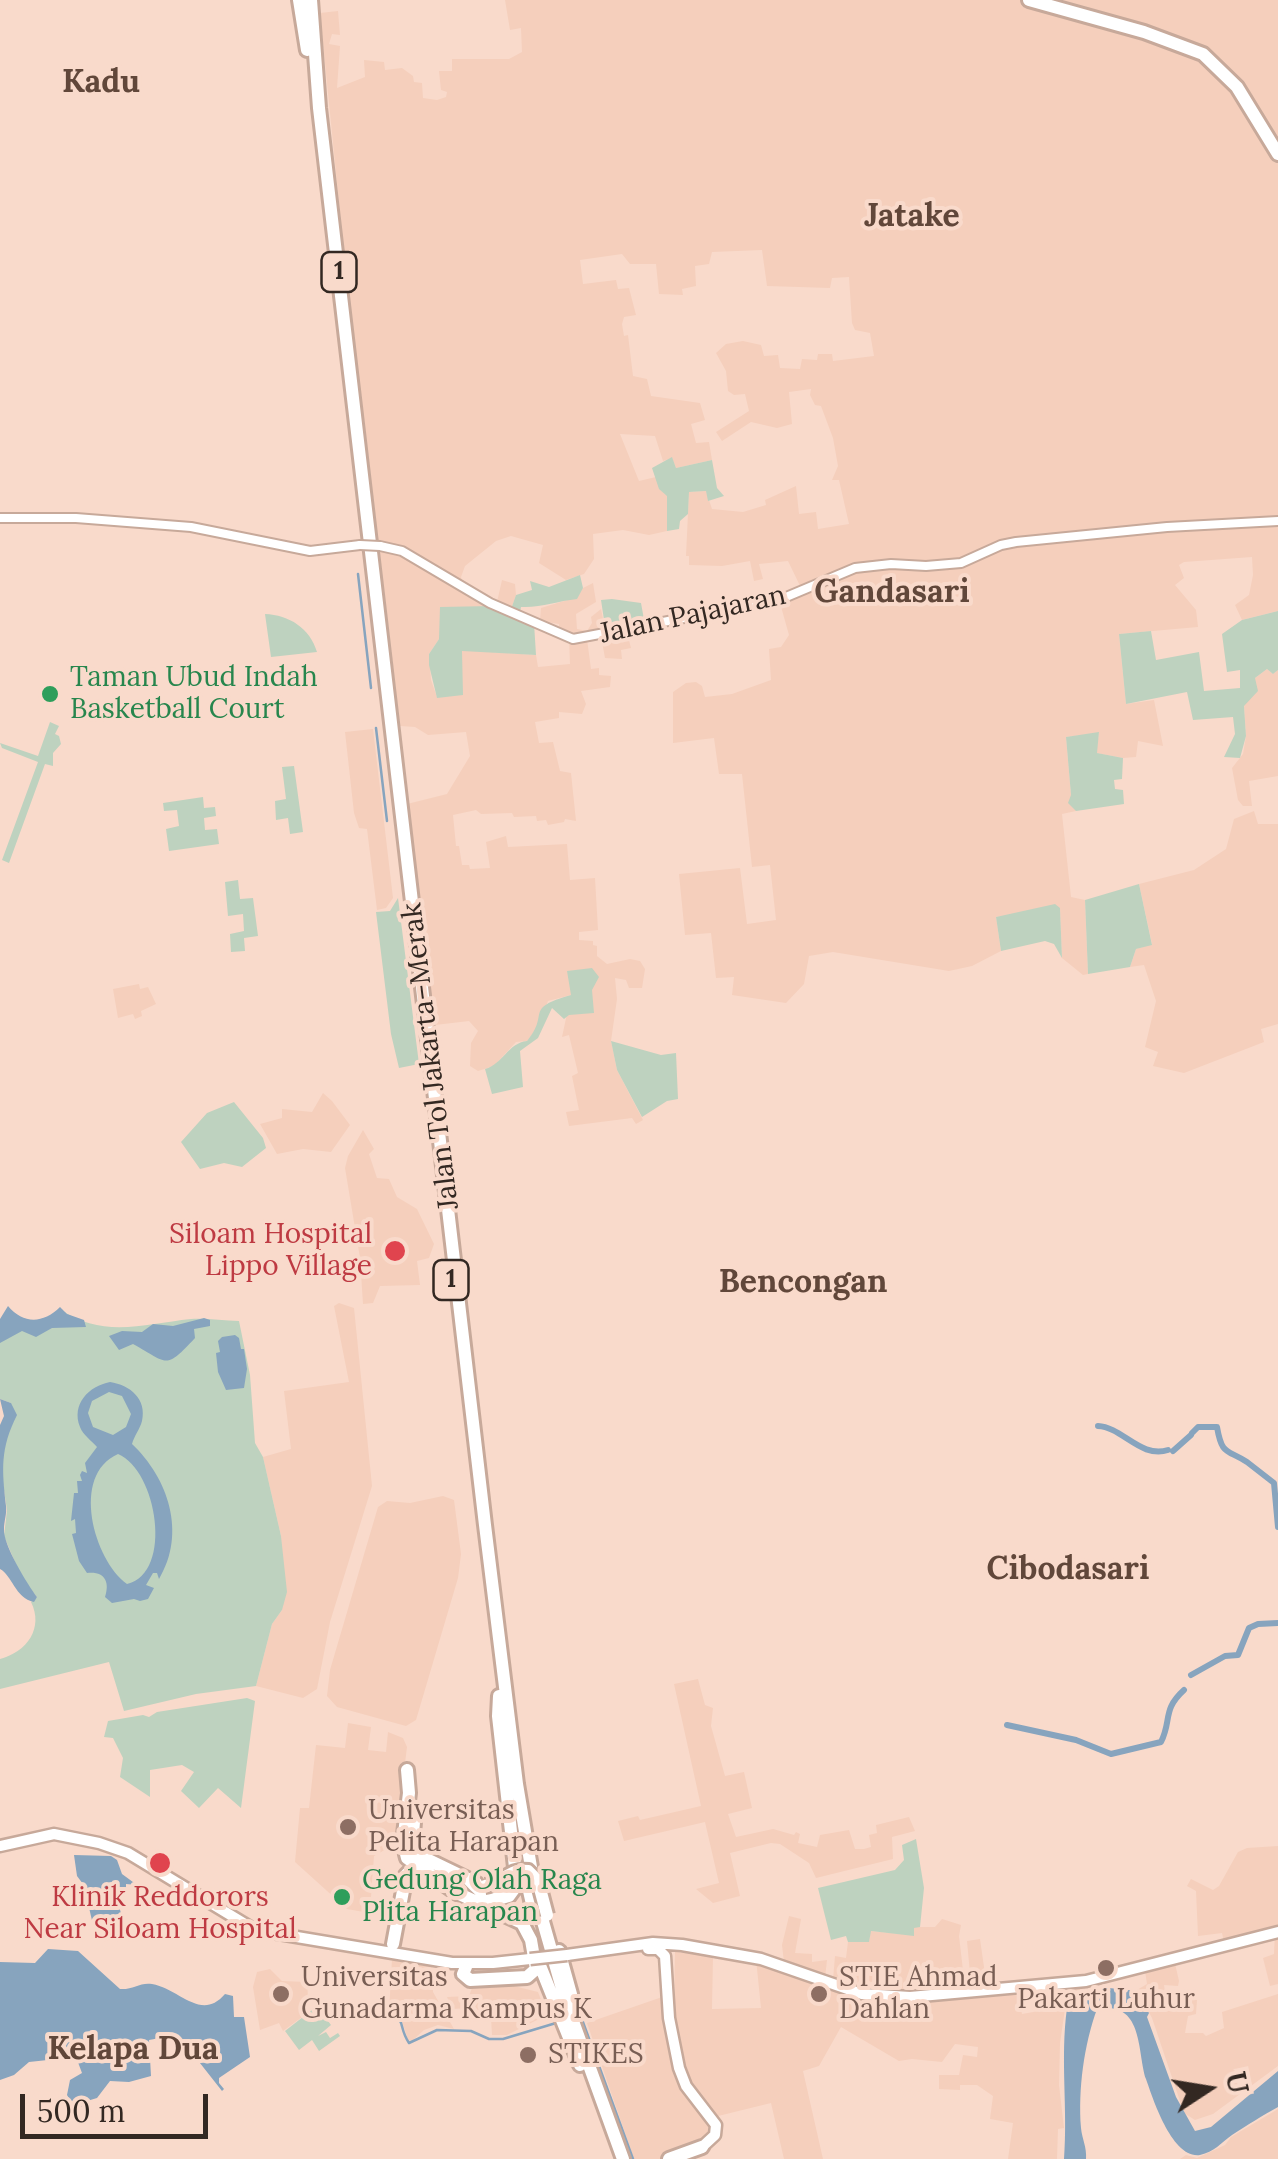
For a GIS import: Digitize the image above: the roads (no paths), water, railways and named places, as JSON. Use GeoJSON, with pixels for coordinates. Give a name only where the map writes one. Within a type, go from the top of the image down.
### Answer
{"type":"FeatureCollection","features":[{"type":"Feature","properties":{"kind":"highway","name":"Jalan Tol Jakarta–Merak"},"geometry":{"type":"LineString","coordinates":[[305,0],[307,50],[513,1802],[529,1895],[555,1990],[581,2066],[624,2158]]}},
{"type":"Feature","properties":{"kind":"highway","name":"Jalan Tol Jakarta–Merak"},"geometry":{"type":"LineString","coordinates":[[305,0],[519,1802],[546,1934],[564,1999],[624,2158]]}},
{"type":"Feature","properties":{"kind":"highway"},"geometry":{"type":"LineString","coordinates":[[1030,0],[1193,53],[1236,94],[1278,163]]}},
{"type":"Feature","properties":{"kind":"highway"},"geometry":{"type":"LineString","coordinates":[[1053,8],[1140,30],[1203,54],[1236,86],[1278,154]]}},
{"type":"Feature","properties":{"kind":"highway"},"geometry":{"type":"LineString","coordinates":[[468,1880],[483,1895],[495,1899],[509,1896],[517,1885],[498,1716],[499,1694]]}},
{"type":"Feature","properties":{"kind":"highway"},"geometry":{"type":"LineString","coordinates":[[408,1770],[404,1850],[407,1858],[512,1912],[525,1924],[581,2066]]}},
{"type":"Feature","properties":{"kind":"highway"},"geometry":{"type":"LineString","coordinates":[[414,1784],[414,1851],[485,1886],[494,1885],[514,1872],[528,1872],[538,1881],[581,2030]]}},
{"type":"Feature","properties":{"kind":"highway"},"geometry":{"type":"LineString","coordinates":[[389,1952],[406,1875],[412,1869],[430,1872],[456,1892],[522,1924],[536,1969],[527,1977],[470,1980],[461,1968]]}},
{"type":"Feature","properties":{"kind":"highway"},"geometry":{"type":"LineString","coordinates":[[546,1934],[624,2158]]}},
{"type":"Feature","properties":{"kind":"highway"},"geometry":{"type":"LineString","coordinates":[[461,1968],[468,1982],[533,1982],[551,1996]]}},
{"type":"Feature","properties":{"kind":"highway"},"geometry":{"type":"LineString","coordinates":[[669,2159],[704,2149]]}},
{"type":"Feature","properties":{"kind":"highway"},"geometry":{"type":"LineString","coordinates":[[689,2159],[704,2149]]}},
{"type":"Feature","properties":{"kind":"main road","name":"Jalan Pajajaran"},"geometry":{"type":"LineString","coordinates":[[0,518],[82,518],[204,530],[310,551],[380,546],[402,551],[490,602],[573,640],[779,600],[856,568],[961,563],[1016,542],[1167,527],[1278,522]]}},
{"type":"Feature","properties":{"kind":"main road"},"geometry":{"type":"LineString","coordinates":[[0,1846],[54,1834],[99,1843],[128,1853],[242,1925],[363,1951],[452,1963],[530,1961]]}},
{"type":"Feature","properties":{"kind":"main road"},"geometry":{"type":"LineString","coordinates":[[613,1951],[653,1943],[751,1957],[862,1994],[887,1997],[1071,1983],[1134,1971],[1188,1952],[1278,1932]]}},
{"type":"Feature","properties":{"kind":"main road"},"geometry":{"type":"LineString","coordinates":[[389,1952],[461,1968],[662,1946],[670,1959],[674,2043]]}},
{"type":"Feature","properties":{"kind":"main road"},"geometry":{"type":"LineString","coordinates":[[613,1951],[649,1948],[662,1952],[666,1960],[674,2043],[684,2082],[716,2125],[704,2149]]}},
{"type":"Feature","properties":{"kind":"main road"},"geometry":{"type":"LineString","coordinates":[[670,1959],[676,1948],[694,1948]]}},
{"type":"Feature","properties":{"kind":"water"},"geometry":{"type":"Polygon","coordinates":[[[8,1306],[33,1320],[47,1317],[60,1307],[84,1320],[86,1327],[52,1328],[36,1337],[22,1331],[0,1343],[0,1319],[8,1306]]]}},
{"type":"Feature","properties":{"kind":"water"},"geometry":{"type":"Polygon","coordinates":[[[210,1320],[210,1326],[194,1329],[195,1338],[172,1359],[161,1359],[133,1344],[119,1350],[109,1336],[122,1331],[142,1332],[153,1324],[173,1326],[210,1320]]]}},
{"type":"Feature","properties":{"kind":"water"},"geometry":{"type":"Polygon","coordinates":[[[235,1335],[244,1349],[244,1388],[226,1390],[218,1372],[216,1353],[220,1352],[218,1341],[222,1337],[235,1335]]]}},
{"type":"Feature","properties":{"kind":"water"},"geometry":{"type":"Polygon","coordinates":[[[102,1384],[124,1386],[139,1400],[142,1421],[132,1444],[155,1473],[170,1507],[172,1543],[167,1561],[159,1579],[153,1573],[146,1585],[154,1588],[148,1599],[140,1601],[112,1603],[105,1597],[105,1579],[87,1573],[79,1561],[72,1534],[76,1533],[75,1519],[71,1521],[77,1481],[82,1481],[82,1471],[87,1473],[85,1463],[97,1447],[81,1430],[78,1411],[84,1397],[102,1384]],[[109,1392],[92,1401],[88,1413],[93,1427],[113,1435],[126,1427],[131,1414],[122,1396],[109,1392]],[[118,1454],[103,1465],[95,1480],[92,1518],[105,1557],[127,1584],[142,1576],[151,1561],[155,1521],[142,1480],[132,1464],[118,1454]]]}},
{"type":"Feature","properties":{"kind":"water"},"geometry":{"type":"Polygon","coordinates":[[[0,1399],[11,1403],[17,1415],[4,1459],[5,1536],[37,1597],[34,1602],[22,1596],[0,1569],[0,1425],[4,1416],[0,1399]]]}},
{"type":"Feature","properties":{"kind":"water"},"geometry":{"type":"Polygon","coordinates":[[[74,1855],[111,1856],[117,1860],[122,1874],[137,1885],[126,1884],[126,1895],[114,1893],[122,1917],[107,1928],[94,1929],[89,1892],[77,1876],[74,1855]]]}},
{"type":"Feature","properties":{"kind":"water"},"geometry":{"type":"Polygon","coordinates":[[[48,1949],[78,1951],[120,1989],[152,1984],[207,2005],[225,1994],[233,1996],[234,2017],[244,2017],[250,2057],[219,2078],[222,2091],[185,2044],[171,2036],[149,2040],[151,2076],[129,2082],[110,2081],[97,2098],[82,2107],[67,2095],[70,2080],[82,2073],[76,2057],[29,2062],[14,2075],[0,2080],[0,1962],[35,1963],[48,1949]]]}},
{"type":"Feature","properties":{"kind":"water"},"geometry":{"type":"Polygon","coordinates":[[[1088,1991],[1137,1991],[1143,1998],[1176,2097],[1195,2131],[1211,2127],[1278,2071],[1278,2107],[1209,2152],[1190,2154],[1172,2138],[1159,2113],[1131,2020],[1112,2008],[1097,2009],[1081,2083],[1086,2159],[1064,2159],[1067,2008],[1076,2007],[1088,1991]]]}},
{"type":"Feature","properties":{"kind":"waterway"},"geometry":{"type":"LineString","coordinates":[[358,574],[371,688]]}},
{"type":"Feature","properties":{"kind":"waterway"},"geometry":{"type":"LineString","coordinates":[[376,728],[387,821]]}},
{"type":"Feature","properties":{"kind":"waterway"},"geometry":{"type":"LineString","coordinates":[[1098,1426],[1115,1431],[1140,1447],[1158,1452],[1168,1450]]}},
{"type":"Feature","properties":{"kind":"waterway"},"geometry":{"type":"LineString","coordinates":[[1192,1433],[1198,1427],[1217,1427],[1226,1450],[1274,1483],[1278,1527]]}},
{"type":"Feature","properties":{"kind":"waterway"},"geometry":{"type":"LineString","coordinates":[[1173,1451],[1191,1435]]}},
{"type":"Feature","properties":{"kind":"waterway"},"geometry":{"type":"LineString","coordinates":[[1191,1675],[1225,1656],[1238,1655],[1249,1628],[1278,1623]]}},
{"type":"Feature","properties":{"kind":"waterway"},"geometry":{"type":"LineString","coordinates":[[1007,1725],[1076,1740],[1111,1754],[1161,1742],[1170,1709],[1184,1690]]}},
{"type":"Feature","properties":{"kind":"waterway"},"geometry":{"type":"LineString","coordinates":[[580,2014],[633,2159]]}},
{"type":"Feature","properties":{"kind":"waterway"},"geometry":{"type":"LineString","coordinates":[[375,2015],[398,2018],[409,2043],[437,2030],[471,2031],[489,2039],[503,2039],[556,2023]]}},
{"type":"Feature","properties":{"kind":"place","name":"Taman Ubud Indah Basketball Court"},"geometry":{"type":"Point","coordinates":[50,694]}},
{"type":"Feature","properties":{"kind":"place","name":"Siloam Hospital Lippo Village"},"geometry":{"type":"Point","coordinates":[395,1251]}},
{"type":"Feature","properties":{"kind":"place","name":"Universitas Pelita Harapan"},"geometry":{"type":"Point","coordinates":[348,1827]}},
{"type":"Feature","properties":{"kind":"place","name":"Klinik Reddorors Near Siloam Hospital"},"geometry":{"type":"Point","coordinates":[160,1863]}},
{"type":"Feature","properties":{"kind":"place","name":"Gedung Olah Raga Plita Harapan"},"geometry":{"type":"Point","coordinates":[342,1897]}},
{"type":"Feature","properties":{"kind":"place","name":"Pakarti Luhur"},"geometry":{"type":"Point","coordinates":[1106,1968]}},
{"type":"Feature","properties":{"kind":"place","name":"Universitas Gunadarma Kampus K"},"geometry":{"type":"Point","coordinates":[281,1994]}},
{"type":"Feature","properties":{"kind":"place","name":"STIE Ahmad Dahlan"},"geometry":{"type":"Point","coordinates":[819,1994]}},
{"type":"Feature","properties":{"kind":"place","name":"STIKES"},"geometry":{"type":"Point","coordinates":[528,2055]}},
{"type":"Feature","properties":{"kind":"district","name":"Kadu"},"geometry":{"type":"Point","coordinates":[101,83]}},
{"type":"Feature","properties":{"kind":"district","name":"Jatake"},"geometry":{"type":"Point","coordinates":[912,217]}},
{"type":"Feature","properties":{"kind":"district","name":"Gandasari"},"geometry":{"type":"Point","coordinates":[892,593]}},
{"type":"Feature","properties":{"kind":"district","name":"Bencongan"},"geometry":{"type":"Point","coordinates":[803,1283]}},
{"type":"Feature","properties":{"kind":"district","name":"Cibodasari"},"geometry":{"type":"Point","coordinates":[1068,1570]}},
{"type":"Feature","properties":{"kind":"district","name":"Kelapa Dua"},"geometry":{"type":"Point","coordinates":[133,2050]}}]}
